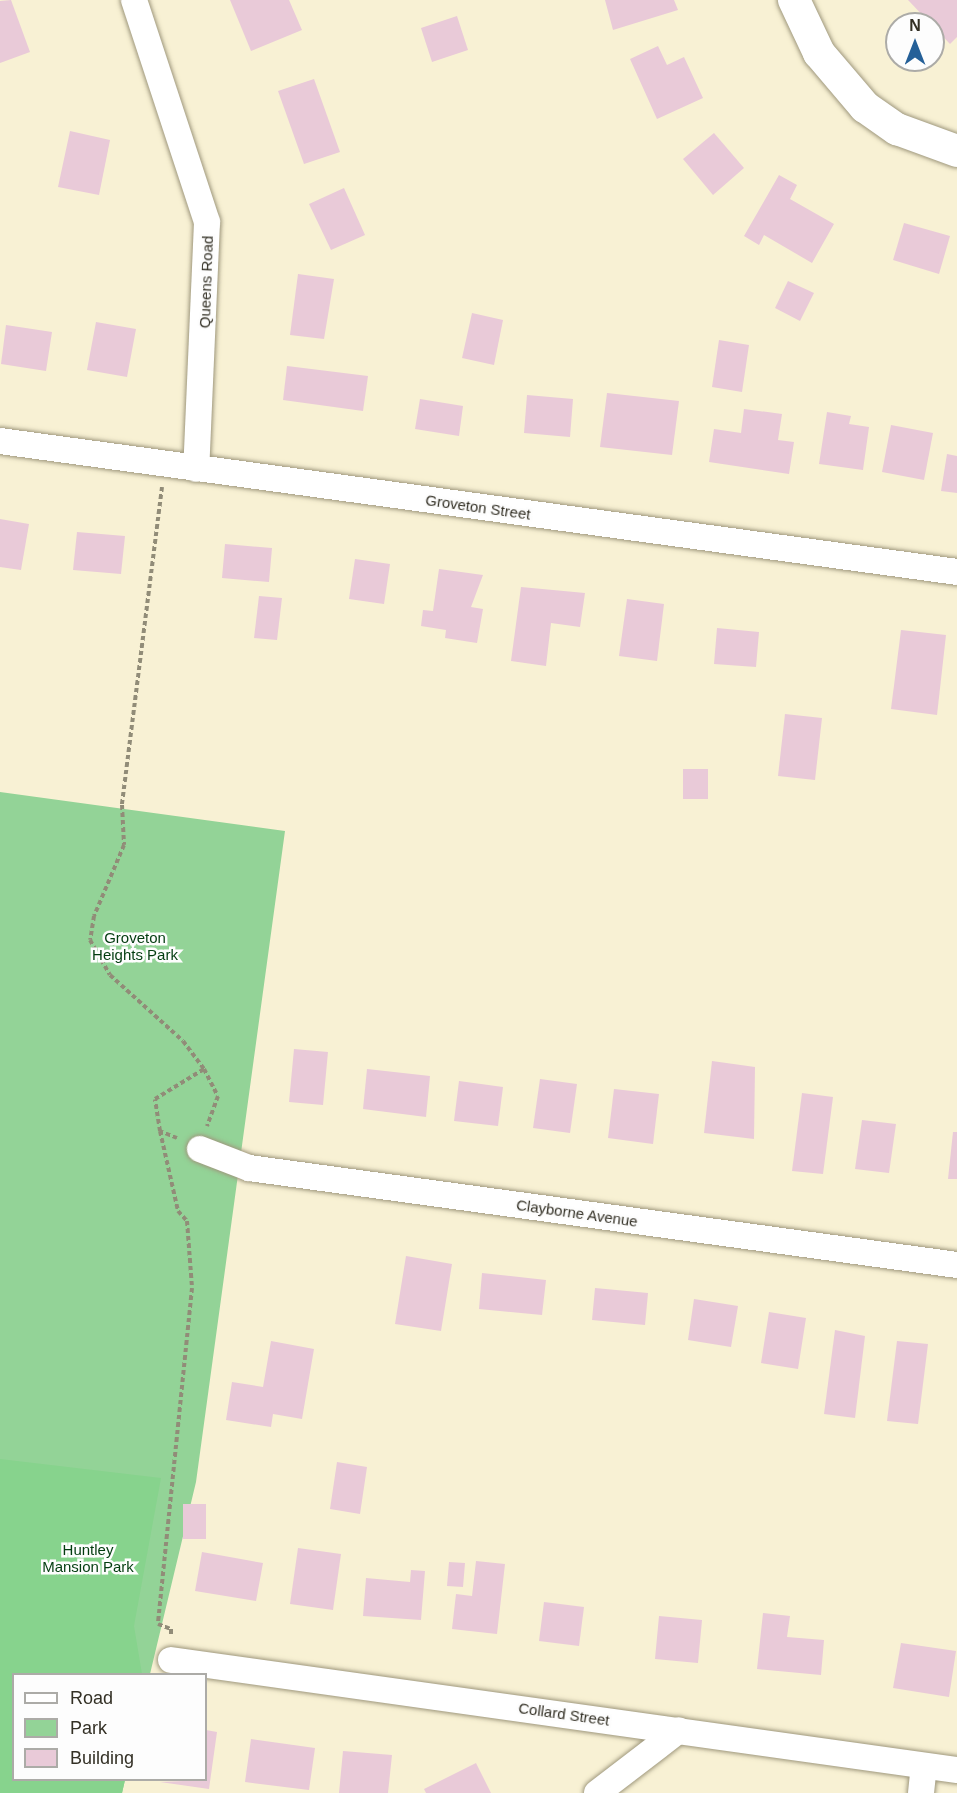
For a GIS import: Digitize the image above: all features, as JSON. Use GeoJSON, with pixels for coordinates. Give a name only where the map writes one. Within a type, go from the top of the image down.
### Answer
{"type":"FeatureCollection","features":[{"type":"Feature","properties":{"kind":"street","name":"Queens Road"},"geometry":{"type":"LineString","coordinates":[[134,0],[207,222],[196,469]]}},
{"type":"Feature","properties":{"kind":"street"},"geometry":{"type":"LineString","coordinates":[[794,0],[819,53],[865,107],[897,129],[957,151]]}},
{"type":"Feature","properties":{"kind":"street","name":"Groveton Street"},"geometry":{"type":"LineString","coordinates":[[0,441],[957,572]]}},
{"type":"Feature","properties":{"kind":"street","name":"Clayborne Avenue"},"geometry":{"type":"LineString","coordinates":[[200,1149],[249,1168],[957,1265]]}},
{"type":"Feature","properties":{"kind":"street","name":"Collard Street"},"geometry":{"type":"LineString","coordinates":[[171,1660],[957,1770]]}},
{"type":"Feature","properties":{"kind":"street"},"geometry":{"type":"LineString","coordinates":[[597,1793],[679,1730]]}},
{"type":"Feature","properties":{"kind":"street"},"geometry":{"type":"LineString","coordinates":[[921,1793],[924,1766]]}},
{"type":"Feature","properties":{"kind":"path"},"geometry":{"type":"LineString","coordinates":[[160,1131],[200,1149],[218,1096],[204,1069],[183,1041],[110,975],[90,940],[94,916],[124,845],[122,805],[166,464]]}},
{"type":"Feature","properties":{"kind":"path"},"geometry":{"type":"LineString","coordinates":[[171,1660],[171,1629],[158,1624],[192,1288],[187,1221],[178,1211],[155,1099],[204,1069]]}},
{"type":"Feature","properties":{"kind":"green space","name":"Groveton Heights Park"},"geometry":{"type":"Polygon","coordinates":[[[0,792],[285,831],[196,1482],[150,1673],[12,1673],[12,1781],[125,1781],[122,1793],[0,1793],[0,792]]]}},
{"type":"Feature","properties":{"kind":"green space","name":"Huntley Mansion Park"},"geometry":{"type":"Polygon","coordinates":[[[0,1459],[161,1478],[134,1626],[142,1673],[12,1673],[12,1781],[125,1781],[122,1793],[0,1793],[0,1459]]]}},
{"type":"Feature","properties":{"kind":"building"},"geometry":{"type":"Polygon","coordinates":[[[11,0],[30,52],[0,63],[0,1],[11,0]]]}},
{"type":"Feature","properties":{"kind":"building"},"geometry":{"type":"Polygon","coordinates":[[[230,0],[289,0],[302,30],[251,51],[230,0]]]}},
{"type":"Feature","properties":{"kind":"building"},"geometry":{"type":"Polygon","coordinates":[[[605,0],[674,0],[678,10],[613,30],[605,0]]]}},
{"type":"Feature","properties":{"kind":"building"},"geometry":{"type":"Polygon","coordinates":[[[908,0],[957,0],[957,37],[950,44],[945,39],[945,12],[919,12],[908,0]]]}},
{"type":"Feature","properties":{"kind":"building"},"geometry":{"type":"Polygon","coordinates":[[[457,16],[468,50],[432,62],[421,28],[457,16]]]}},
{"type":"Feature","properties":{"kind":"building"},"geometry":{"type":"Polygon","coordinates":[[[658,46],[667,65],[684,57],[703,98],[657,119],[630,59],[658,46]]]}},
{"type":"Feature","properties":{"kind":"building"},"geometry":{"type":"Polygon","coordinates":[[[314,79],[340,152],[304,164],[278,91],[314,79]]]}},
{"type":"Feature","properties":{"kind":"building"},"geometry":{"type":"Polygon","coordinates":[[[70,131],[110,140],[99,195],[58,187],[70,131]]]}},
{"type":"Feature","properties":{"kind":"building"},"geometry":{"type":"Polygon","coordinates":[[[714,133],[744,168],[713,195],[683,159],[714,133]]]}},
{"type":"Feature","properties":{"kind":"building"},"geometry":{"type":"Polygon","coordinates":[[[779,175],[797,185],[790,199],[834,224],[812,263],[764,235],[759,245],[744,236],[779,175]]]}},
{"type":"Feature","properties":{"kind":"building"},"geometry":{"type":"Polygon","coordinates":[[[344,188],[365,235],[331,250],[309,204],[344,188]]]}},
{"type":"Feature","properties":{"kind":"building"},"geometry":{"type":"Polygon","coordinates":[[[904,223],[950,236],[939,274],[893,260],[904,223]]]}},
{"type":"Feature","properties":{"kind":"building"},"geometry":{"type":"Polygon","coordinates":[[[298,274],[334,279],[324,339],[290,335],[298,274]]]}},
{"type":"Feature","properties":{"kind":"building"},"geometry":{"type":"Polygon","coordinates":[[[788,281],[814,293],[800,321],[775,308],[788,281]]]}},
{"type":"Feature","properties":{"kind":"building"},"geometry":{"type":"Polygon","coordinates":[[[472,313],[503,320],[494,365],[462,358],[472,313]]]}},
{"type":"Feature","properties":{"kind":"building"},"geometry":{"type":"Polygon","coordinates":[[[96,322],[136,329],[127,377],[87,370],[96,322]]]}},
{"type":"Feature","properties":{"kind":"building"},"geometry":{"type":"Polygon","coordinates":[[[6,325],[52,332],[46,371],[1,364],[6,325]]]}},
{"type":"Feature","properties":{"kind":"building"},"geometry":{"type":"Polygon","coordinates":[[[719,340],[749,345],[742,392],[712,387],[719,340]]]}},
{"type":"Feature","properties":{"kind":"building"},"geometry":{"type":"Polygon","coordinates":[[[287,366],[368,376],[363,411],[283,400],[287,366]]]}},
{"type":"Feature","properties":{"kind":"building"},"geometry":{"type":"Polygon","coordinates":[[[607,393],[679,401],[672,455],[600,447],[607,393]]]}},
{"type":"Feature","properties":{"kind":"building"},"geometry":{"type":"Polygon","coordinates":[[[527,395],[573,399],[570,437],[524,433],[527,395]]]}},
{"type":"Feature","properties":{"kind":"building"},"geometry":{"type":"Polygon","coordinates":[[[420,399],[463,406],[459,436],[415,429],[420,399]]]}},
{"type":"Feature","properties":{"kind":"building"},"geometry":{"type":"Polygon","coordinates":[[[744,409],[782,414],[778,440],[794,442],[789,474],[709,462],[714,429],[741,433],[744,409]]]}},
{"type":"Feature","properties":{"kind":"building"},"geometry":{"type":"Polygon","coordinates":[[[827,412],[851,416],[849,424],[869,427],[863,470],[819,464],[827,412]]]}},
{"type":"Feature","properties":{"kind":"building"},"geometry":{"type":"Polygon","coordinates":[[[891,425],[933,433],[924,480],[882,472],[891,425]]]}},
{"type":"Feature","properties":{"kind":"building"},"geometry":{"type":"Polygon","coordinates":[[[947,454],[957,456],[957,493],[941,491],[947,454]]]}},
{"type":"Feature","properties":{"kind":"building"},"geometry":{"type":"Polygon","coordinates":[[[0,519],[29,524],[21,570],[0,567],[0,519]]]}},
{"type":"Feature","properties":{"kind":"building"},"geometry":{"type":"Polygon","coordinates":[[[77,532],[125,536],[121,574],[73,570],[77,532]]]}},
{"type":"Feature","properties":{"kind":"building"},"geometry":{"type":"Polygon","coordinates":[[[225,544],[272,548],[269,582],[222,578],[225,544]]]}},
{"type":"Feature","properties":{"kind":"building"},"geometry":{"type":"Polygon","coordinates":[[[355,559],[390,564],[384,604],[349,599],[355,559]]]}},
{"type":"Feature","properties":{"kind":"building"},"geometry":{"type":"Polygon","coordinates":[[[439,569],[483,575],[471,607],[483,609],[477,643],[445,638],[446,630],[421,626],[423,610],[433,611],[439,569]]]}},
{"type":"Feature","properties":{"kind":"building"},"geometry":{"type":"Polygon","coordinates":[[[521,587],[585,593],[580,627],[551,623],[546,666],[511,661],[521,587]]]}},
{"type":"Feature","properties":{"kind":"building"},"geometry":{"type":"Polygon","coordinates":[[[259,596],[282,598],[277,640],[254,638],[259,596]]]}},
{"type":"Feature","properties":{"kind":"building"},"geometry":{"type":"Polygon","coordinates":[[[627,599],[664,604],[657,661],[619,656],[627,599]]]}},
{"type":"Feature","properties":{"kind":"building"},"geometry":{"type":"Polygon","coordinates":[[[717,628],[759,632],[756,667],[714,664],[717,628]]]}},
{"type":"Feature","properties":{"kind":"building"},"geometry":{"type":"Polygon","coordinates":[[[901,630],[946,635],[937,715],[891,709],[901,630]]]}},
{"type":"Feature","properties":{"kind":"building"},"geometry":{"type":"Polygon","coordinates":[[[785,714],[822,718],[815,780],[778,776],[785,714]]]}},
{"type":"Feature","properties":{"kind":"building"},"geometry":{"type":"Polygon","coordinates":[[[683,769],[708,769],[708,799],[683,799],[683,769]]]}},
{"type":"Feature","properties":{"kind":"building"},"geometry":{"type":"Polygon","coordinates":[[[294,1049],[328,1052],[323,1105],[289,1102],[294,1049]]]}},
{"type":"Feature","properties":{"kind":"building"},"geometry":{"type":"Polygon","coordinates":[[[712,1061],[755,1067],[754,1139],[704,1133],[712,1061]]]}},
{"type":"Feature","properties":{"kind":"building"},"geometry":{"type":"Polygon","coordinates":[[[367,1069],[430,1076],[426,1117],[363,1109],[367,1069]]]}},
{"type":"Feature","properties":{"kind":"building"},"geometry":{"type":"Polygon","coordinates":[[[540,1079],[577,1084],[570,1133],[533,1128],[540,1079]]]}},
{"type":"Feature","properties":{"kind":"building"},"geometry":{"type":"Polygon","coordinates":[[[459,1081],[503,1087],[498,1126],[454,1121],[459,1081]]]}},
{"type":"Feature","properties":{"kind":"building"},"geometry":{"type":"Polygon","coordinates":[[[614,1089],[659,1094],[653,1144],[608,1138],[614,1089]]]}},
{"type":"Feature","properties":{"kind":"building"},"geometry":{"type":"Polygon","coordinates":[[[802,1093],[833,1097],[823,1174],[792,1171],[802,1093]]]}},
{"type":"Feature","properties":{"kind":"building"},"geometry":{"type":"Polygon","coordinates":[[[862,1120],[896,1124],[889,1173],[855,1169],[862,1120]]]}},
{"type":"Feature","properties":{"kind":"building"},"geometry":{"type":"Polygon","coordinates":[[[953,1132],[957,1132],[957,1179],[948,1179],[953,1132]]]}},
{"type":"Feature","properties":{"kind":"building"},"geometry":{"type":"Polygon","coordinates":[[[406,1256],[452,1264],[441,1331],[395,1324],[406,1256]]]}},
{"type":"Feature","properties":{"kind":"building"},"geometry":{"type":"Polygon","coordinates":[[[482,1273],[546,1280],[542,1315],[479,1309],[482,1273]]]}},
{"type":"Feature","properties":{"kind":"building"},"geometry":{"type":"Polygon","coordinates":[[[595,1288],[648,1293],[645,1325],[592,1320],[595,1288]]]}},
{"type":"Feature","properties":{"kind":"building"},"geometry":{"type":"Polygon","coordinates":[[[694,1299],[738,1306],[731,1347],[688,1340],[694,1299]]]}},
{"type":"Feature","properties":{"kind":"building"},"geometry":{"type":"Polygon","coordinates":[[[769,1312],[806,1318],[798,1369],[761,1363],[769,1312]]]}},
{"type":"Feature","properties":{"kind":"building"},"geometry":{"type":"Polygon","coordinates":[[[835,1330],[865,1336],[855,1418],[824,1414],[835,1330]]]}},
{"type":"Feature","properties":{"kind":"building"},"geometry":{"type":"Polygon","coordinates":[[[271,1341],[314,1349],[302,1419],[273,1414],[271,1427],[226,1420],[232,1382],[263,1387],[271,1341]]]}},
{"type":"Feature","properties":{"kind":"building"},"geometry":{"type":"Polygon","coordinates":[[[897,1341],[928,1344],[918,1424],[887,1421],[897,1341]]]}},
{"type":"Feature","properties":{"kind":"building"},"geometry":{"type":"Polygon","coordinates":[[[337,1462],[367,1467],[360,1514],[330,1509],[337,1462]]]}},
{"type":"Feature","properties":{"kind":"building"},"geometry":{"type":"Polygon","coordinates":[[[183,1504],[206,1504],[206,1539],[183,1539],[183,1504]]]}},
{"type":"Feature","properties":{"kind":"building"},"geometry":{"type":"Polygon","coordinates":[[[298,1548],[341,1554],[333,1610],[290,1604],[298,1548]]]}},
{"type":"Feature","properties":{"kind":"building"},"geometry":{"type":"Polygon","coordinates":[[[202,1552],[263,1563],[256,1601],[195,1591],[202,1552]]]}},
{"type":"Feature","properties":{"kind":"building"},"geometry":{"type":"Polygon","coordinates":[[[476,1561],[505,1564],[497,1634],[452,1629],[456,1594],[472,1596],[476,1561]]]}},
{"type":"Feature","properties":{"kind":"building"},"geometry":{"type":"Polygon","coordinates":[[[449,1562],[465,1563],[463,1587],[447,1586],[449,1562]]]}},
{"type":"Feature","properties":{"kind":"building"},"geometry":{"type":"Polygon","coordinates":[[[411,1570],[425,1571],[421,1620],[363,1616],[366,1578],[410,1582],[411,1570]]]}},
{"type":"Feature","properties":{"kind":"building"},"geometry":{"type":"Polygon","coordinates":[[[544,1602],[584,1607],[579,1646],[539,1641],[544,1602]]]}},
{"type":"Feature","properties":{"kind":"building"},"geometry":{"type":"Polygon","coordinates":[[[763,1613],[790,1616],[787,1637],[824,1640],[821,1675],[757,1669],[763,1613]]]}},
{"type":"Feature","properties":{"kind":"building"},"geometry":{"type":"Polygon","coordinates":[[[659,1616],[702,1620],[698,1663],[655,1659],[659,1616]]]}},
{"type":"Feature","properties":{"kind":"building"},"geometry":{"type":"Polygon","coordinates":[[[901,1643],[956,1651],[949,1697],[893,1688],[901,1643]]]}},
{"type":"Feature","properties":{"kind":"building"},"geometry":{"type":"Polygon","coordinates":[[[207,1730],[217,1732],[209,1789],[160,1782],[207,1781],[207,1730]]]}},
{"type":"Feature","properties":{"kind":"building"},"geometry":{"type":"Polygon","coordinates":[[[251,1739],[315,1748],[309,1790],[245,1782],[251,1739]]]}},
{"type":"Feature","properties":{"kind":"building"},"geometry":{"type":"Polygon","coordinates":[[[343,1751],[392,1755],[388,1793],[339,1793],[343,1751]]]}},
{"type":"Feature","properties":{"kind":"building"},"geometry":{"type":"Polygon","coordinates":[[[476,1763],[491,1793],[426,1793],[424,1789],[476,1763]]]}}]}
